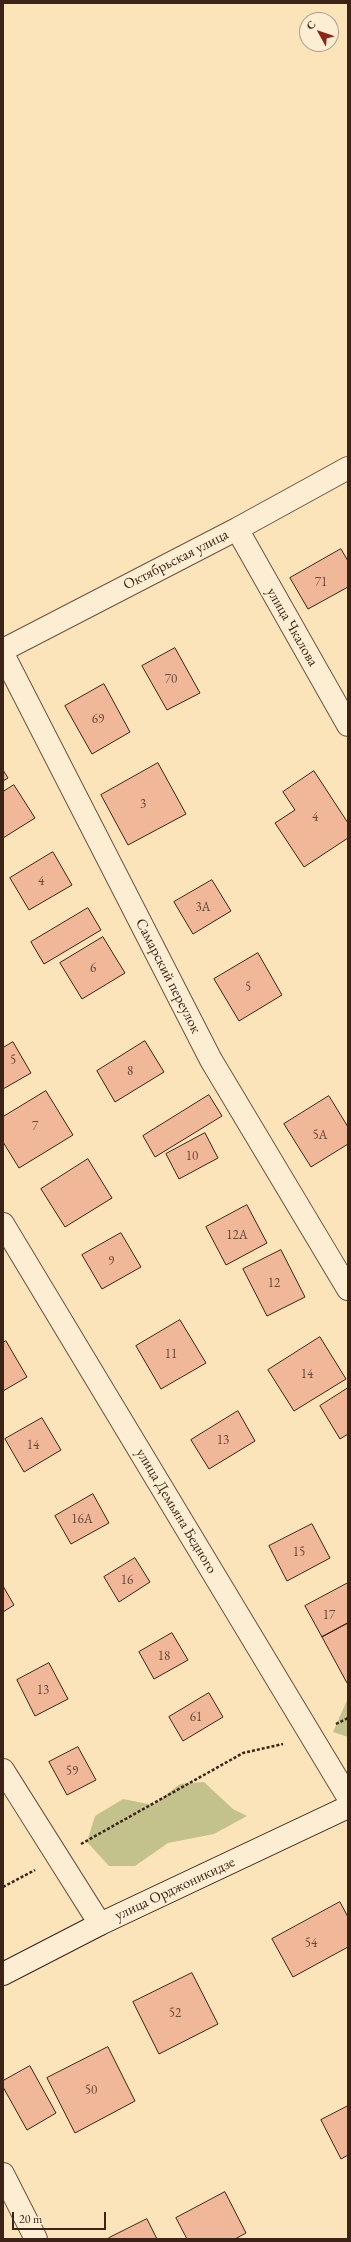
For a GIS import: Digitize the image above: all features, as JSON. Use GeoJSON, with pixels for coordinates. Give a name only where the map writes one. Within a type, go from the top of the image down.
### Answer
{"type":"FeatureCollection","features":[{"type":"Feature","properties":{"kind":"street","name":"Октябрьская улица"},"geometry":{"type":"LineString","coordinates":[[3,650],[236,529],[348,468]]}},
{"type":"Feature","properties":{"kind":"street","name":"улица Чкалова"},"geometry":{"type":"LineString","coordinates":[[236,529],[348,725]]}},
{"type":"Feature","properties":{"kind":"street","name":"Самарский переулок"},"geometry":{"type":"LineString","coordinates":[[3,654],[211,1060],[348,1289]]}},
{"type":"Feature","properties":{"kind":"street","name":"улица Демьяна Бедного"},"geometry":{"type":"LineString","coordinates":[[3,1224],[348,1797]]}},
{"type":"Feature","properties":{"kind":"street"},"geometry":{"type":"LineString","coordinates":[[3,1770],[100,1924]]}},
{"type":"Feature","properties":{"kind":"street","name":"улица Орджоникидзе"},"geometry":{"type":"LineString","coordinates":[[3,1974],[100,1924],[348,1807]]}},
{"type":"Feature","properties":{"kind":"street"},"geometry":{"type":"LineString","coordinates":[[3,2174],[36,2239]]}},
{"type":"Feature","properties":{"kind":"path"},"geometry":{"type":"LineString","coordinates":[[3,1887],[58,1858],[243,1753],[312,1738],[348,1718]]}},
{"type":"Feature","properties":{"kind":"shaded area"},"geometry":{"type":"Polygon","coordinates":[[[348,1698],[348,1737],[333,1732],[348,1698]]]}},
{"type":"Feature","properties":{"kind":"shaded area"},"geometry":{"type":"Polygon","coordinates":[[[204,1782],[233,1809],[247,1816],[214,1834],[168,1843],[135,1866],[109,1866],[87,1842],[95,1816],[123,1799],[153,1805],[180,1784],[204,1782]]]}},
{"type":"Feature","properties":{"kind":"building"},"geometry":{"type":"Polygon","coordinates":[[[341,549],[348,561],[348,587],[308,609],[290,578],[341,549]]]}},
{"type":"Feature","properties":{"kind":"building"},"geometry":{"type":"Polygon","coordinates":[[[175,648],[200,693],[167,710],[142,666],[175,648]]]}},
{"type":"Feature","properties":{"kind":"building"},"geometry":{"type":"Polygon","coordinates":[[[104,684],[130,732],[92,754],[65,706],[104,684]]]}},
{"type":"Feature","properties":{"kind":"building"},"geometry":{"type":"Polygon","coordinates":[[[158,763],[186,814],[128,845],[101,795],[158,763]]]}},
{"type":"Feature","properties":{"kind":"building"},"geometry":{"type":"Polygon","coordinates":[[[3,770],[8,778],[3,781],[3,770]]]}},
{"type":"Feature","properties":{"kind":"building"},"geometry":{"type":"Polygon","coordinates":[[[314,771],[348,823],[348,838],[304,867],[275,823],[295,810],[283,792],[314,771]]]}},
{"type":"Feature","properties":{"kind":"building"},"geometry":{"type":"Polygon","coordinates":[[[14,785],[35,818],[3,838],[3,792],[14,785]]]}},
{"type":"Feature","properties":{"kind":"building"},"geometry":{"type":"Polygon","coordinates":[[[53,852],[72,885],[29,910],[10,878],[53,852]]]}},
{"type":"Feature","properties":{"kind":"building"},"geometry":{"type":"Polygon","coordinates":[[[212,880],[231,911],[193,934],[174,902],[212,880]]]}},
{"type":"Feature","properties":{"kind":"building"},"geometry":{"type":"Polygon","coordinates":[[[88,908],[101,930],[44,964],[31,942],[88,908]]]}},
{"type":"Feature","properties":{"kind":"building"},"geometry":{"type":"Polygon","coordinates":[[[103,937],[125,973],[82,999],[60,963],[103,937]]]}},
{"type":"Feature","properties":{"kind":"building"},"geometry":{"type":"Polygon","coordinates":[[[258,953],[282,995],[239,1021],[214,979],[258,953]]]}},
{"type":"Feature","properties":{"kind":"building"},"geometry":{"type":"Polygon","coordinates":[[[145,1041],[164,1072],[115,1102],[97,1071],[145,1041]]]}},
{"type":"Feature","properties":{"kind":"building"},"geometry":{"type":"Polygon","coordinates":[[[13,1042],[31,1073],[3,1089],[3,1048],[13,1042]]]}},
{"type":"Feature","properties":{"kind":"building"},"geometry":{"type":"Polygon","coordinates":[[[46,1091],[73,1135],[19,1168],[3,1142],[3,1117],[46,1091]]]}},
{"type":"Feature","properties":{"kind":"building"},"geometry":{"type":"Polygon","coordinates":[[[209,1095],[222,1116],[155,1157],[143,1136],[209,1095]]]}},
{"type":"Feature","properties":{"kind":"building"},"geometry":{"type":"Polygon","coordinates":[[[329,1096],[348,1127],[348,1144],[311,1167],[284,1124],[329,1096]]]}},
{"type":"Feature","properties":{"kind":"building"},"geometry":{"type":"Polygon","coordinates":[[[205,1133],[218,1158],[179,1179],[166,1154],[205,1133]]]}},
{"type":"Feature","properties":{"kind":"building"},"geometry":{"type":"Polygon","coordinates":[[[88,1159],[112,1198],[65,1227],[41,1189],[88,1159]]]}},
{"type":"Feature","properties":{"kind":"building"},"geometry":{"type":"Polygon","coordinates":[[[247,1205],[267,1243],[226,1265],[206,1227],[247,1205]]]}},
{"type":"Feature","properties":{"kind":"building"},"geometry":{"type":"Polygon","coordinates":[[[121,1233],[141,1267],[102,1289],[82,1255],[121,1233]]]}},
{"type":"Feature","properties":{"kind":"building"},"geometry":{"type":"Polygon","coordinates":[[[281,1250],[305,1297],[267,1316],[243,1269],[281,1250]]]}},
{"type":"Feature","properties":{"kind":"building"},"geometry":{"type":"Polygon","coordinates":[[[180,1320],[206,1363],[161,1389],[136,1346],[180,1320]]]}},
{"type":"Feature","properties":{"kind":"building"},"geometry":{"type":"Polygon","coordinates":[[[320,1337],[346,1379],[294,1411],[268,1370],[320,1337]]]}},
{"type":"Feature","properties":{"kind":"building"},"geometry":{"type":"Polygon","coordinates":[[[6,1341],[27,1377],[3,1391],[3,1343],[6,1341]]]}},
{"type":"Feature","properties":{"kind":"building"},"geometry":{"type":"Polygon","coordinates":[[[348,1388],[348,1434],[340,1439],[320,1406],[348,1388]]]}},
{"type":"Feature","properties":{"kind":"building"},"geometry":{"type":"Polygon","coordinates":[[[238,1411],[255,1441],[209,1469],[191,1440],[238,1411]]]}},
{"type":"Feature","properties":{"kind":"building"},"geometry":{"type":"Polygon","coordinates":[[[42,1418],[61,1450],[24,1472],[5,1439],[42,1418]]]}},
{"type":"Feature","properties":{"kind":"building"},"geometry":{"type":"Polygon","coordinates":[[[93,1494],[109,1523],[71,1544],[55,1516],[93,1494]]]}},
{"type":"Feature","properties":{"kind":"building"},"geometry":{"type":"Polygon","coordinates":[[[312,1524],[330,1558],[287,1581],[269,1546],[312,1524]]]}},
{"type":"Feature","properties":{"kind":"building"},"geometry":{"type":"Polygon","coordinates":[[[135,1558],[150,1582],[119,1602],[104,1577],[135,1558]]]}},
{"type":"Feature","properties":{"kind":"building"},"geometry":{"type":"Polygon","coordinates":[[[348,1583],[348,1623],[322,1637],[305,1606],[348,1583]]]}},
{"type":"Feature","properties":{"kind":"building"},"geometry":{"type":"Polygon","coordinates":[[[3,1586],[14,1605],[3,1612],[3,1586]]]}},
{"type":"Feature","properties":{"kind":"building"},"geometry":{"type":"Polygon","coordinates":[[[348,1623],[348,1682],[347,1683],[322,1637],[348,1623]]]}},
{"type":"Feature","properties":{"kind":"building"},"geometry":{"type":"Polygon","coordinates":[[[172,1633],[188,1660],[154,1679],[139,1652],[172,1633]]]}},
{"type":"Feature","properties":{"kind":"building"},"geometry":{"type":"Polygon","coordinates":[[[49,1663],[68,1699],[35,1716],[17,1680],[49,1663]]]}},
{"type":"Feature","properties":{"kind":"building"},"geometry":{"type":"Polygon","coordinates":[[[209,1693],[223,1717],[183,1741],[169,1717],[209,1693]]]}},
{"type":"Feature","properties":{"kind":"building"},"geometry":{"type":"Polygon","coordinates":[[[78,1747],[96,1780],[67,1795],[49,1762],[78,1747]]]}},
{"type":"Feature","properties":{"kind":"building"},"geometry":{"type":"Polygon","coordinates":[[[340,1902],[348,1917],[348,1947],[293,1977],[272,1939],[340,1902]]]}},
{"type":"Feature","properties":{"kind":"building"},"geometry":{"type":"Polygon","coordinates":[[[192,1973],[218,2024],[159,2054],[133,2002],[192,1973]]]}},
{"type":"Feature","properties":{"kind":"building"},"geometry":{"type":"Polygon","coordinates":[[[108,2047],[135,2101],[75,2133],[47,2078],[108,2047]]]}},
{"type":"Feature","properties":{"kind":"building"},"geometry":{"type":"Polygon","coordinates":[[[30,2066],[56,2113],[27,2130],[3,2087],[3,2081],[30,2066]]]}},
{"type":"Feature","properties":{"kind":"building"},"geometry":{"type":"Polygon","coordinates":[[[348,2106],[348,2155],[341,2159],[321,2120],[348,2106]]]}},
{"type":"Feature","properties":{"kind":"building"},"geometry":{"type":"Polygon","coordinates":[[[225,2192],[246,2233],[235,2239],[187,2239],[176,2218],[225,2192]]]}},
{"type":"Feature","properties":{"kind":"building"},"geometry":{"type":"Polygon","coordinates":[[[147,2219],[157,2239],[109,2238],[147,2219]]]}}]}
